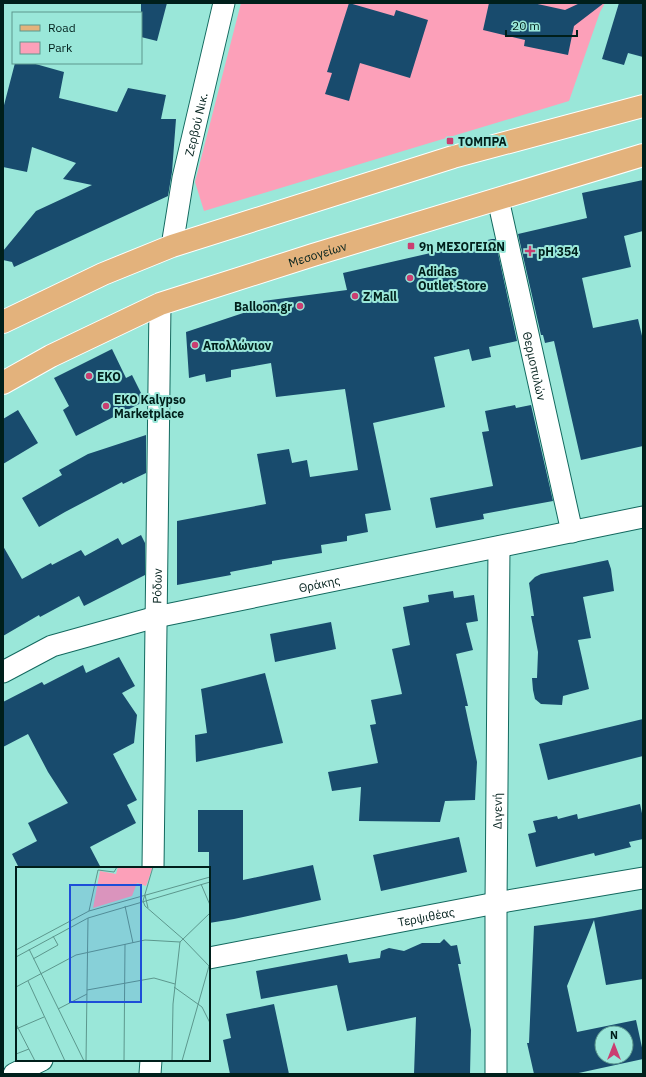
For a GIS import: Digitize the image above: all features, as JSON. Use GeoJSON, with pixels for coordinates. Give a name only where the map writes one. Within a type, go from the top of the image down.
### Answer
{"type":"FeatureCollection","features":[{"type":"Feature","properties":{"kind":"main road"},"geometry":{"type":"LineString","coordinates":[[3,322],[103,274],[172,246],[453,157],[643,106]]}},
{"type":"Feature","properties":{"kind":"main road","name":"Μεσογείων"},"geometry":{"type":"LineString","coordinates":[[3,383],[51,356],[160,304],[313,255],[643,155]]}},
{"type":"Feature","properties":{"kind":"street","name":"Ζερβού Νικ."},"geometry":{"type":"LineString","coordinates":[[172,246],[183,178],[224,3]]}},
{"type":"Feature","properties":{"kind":"street","name":"Θερμοπυλών"},"geometry":{"type":"LineString","coordinates":[[498,199],[572,532]]}},
{"type":"Feature","properties":{"kind":"street","name":"Ρόδων"},"geometry":{"type":"LineString","coordinates":[[153,867],[160,304]]}},
{"type":"Feature","properties":{"kind":"street","name":"Θράκης"},"geometry":{"type":"LineString","coordinates":[[3,672],[52,646],[156,617],[643,517]]}},
{"type":"Feature","properties":{"kind":"street","name":"Διγενή"},"geometry":{"type":"LineString","coordinates":[[496,1074],[496,903],[500,547]]}},
{"type":"Feature","properties":{"kind":"street","name":"Τερψιθέας"},"geometry":{"type":"LineString","coordinates":[[210,958],[496,903],[643,878]]}},
{"type":"Feature","properties":{"kind":"street"},"geometry":{"type":"LineString","coordinates":[[14,1074],[40,1061]]}},
{"type":"Feature","properties":{"kind":"street"},"geometry":{"type":"LineString","coordinates":[[150,1074],[151,1061]]}},
{"type":"Feature","properties":{"kind":"green space"},"geometry":{"type":"Polygon","coordinates":[[[241,3],[605,3],[600,12],[569,101],[204,211],[195,182],[241,3]]]}},
{"type":"Feature","properties":{"kind":"building"},"geometry":{"type":"Polygon","coordinates":[[[141,3],[167,3],[157,41],[142,37],[141,3]]]}},
{"type":"Feature","properties":{"kind":"building"},"geometry":{"type":"Polygon","coordinates":[[[349,3],[394,16],[396,10],[428,20],[410,78],[360,63],[349,101],[325,94],[332,73],[327,72],[349,3]]]}},
{"type":"Feature","properties":{"kind":"building"},"geometry":{"type":"Polygon","coordinates":[[[489,3],[533,3],[565,10],[580,3],[604,3],[574,26],[568,55],[524,46],[525,40],[483,30],[489,3]]]}},
{"type":"Feature","properties":{"kind":"building"},"geometry":{"type":"Polygon","coordinates":[[[619,3],[643,3],[643,57],[628,53],[624,65],[602,59],[619,3]]]}},
{"type":"Feature","properties":{"kind":"building"},"geometry":{"type":"Polygon","coordinates":[[[15,64],[36,64],[64,72],[59,98],[117,112],[128,88],[166,95],[161,119],[176,119],[172,172],[168,196],[14,267],[12,262],[3,260],[3,251],[36,211],[92,185],[63,179],[76,163],[32,147],[27,172],[3,167],[3,109],[15,64]]]}},
{"type":"Feature","properties":{"kind":"building"},"geometry":{"type":"Polygon","coordinates":[[[643,180],[643,231],[624,236],[631,267],[582,278],[593,328],[638,319],[643,340],[643,446],[581,460],[554,341],[545,343],[543,335],[541,335],[518,234],[587,218],[582,193],[643,180]]]}},
{"type":"Feature","properties":{"kind":"building"},"geometry":{"type":"Polygon","coordinates":[[[495,239],[517,341],[489,347],[491,357],[472,361],[469,349],[434,357],[445,407],[373,423],[391,510],[365,514],[368,532],[347,536],[347,541],[321,545],[322,553],[272,561],[272,564],[230,572],[231,575],[177,585],[177,521],[266,504],[257,454],[289,449],[292,463],[307,460],[310,477],[358,470],[345,389],[276,397],[271,363],[231,370],[231,377],[206,382],[205,374],[189,378],[186,332],[264,306],[263,301],[347,290],[343,273],[495,239]]]}},
{"type":"Feature","properties":{"kind":"building"},"geometry":{"type":"Polygon","coordinates":[[[112,349],[126,378],[132,375],[145,401],[76,436],[63,410],[69,406],[54,378],[112,349]]]}},
{"type":"Feature","properties":{"kind":"building"},"geometry":{"type":"Polygon","coordinates":[[[515,405],[516,408],[531,405],[553,501],[483,514],[484,519],[436,528],[430,498],[493,486],[482,432],[489,431],[485,411],[515,405]]]}},
{"type":"Feature","properties":{"kind":"building"},"geometry":{"type":"Polygon","coordinates":[[[18,410],[38,443],[3,464],[3,419],[18,410]]]}},
{"type":"Feature","properties":{"kind":"building"},"geometry":{"type":"Polygon","coordinates":[[[146,435],[146,473],[123,484],[122,482],[39,527],[22,498],[62,475],[59,470],[88,454],[146,435]]]}},
{"type":"Feature","properties":{"kind":"building"},"geometry":{"type":"Polygon","coordinates":[[[141,535],[145,543],[145,575],[84,606],[79,596],[40,617],[39,615],[3,636],[3,546],[22,579],[51,563],[52,565],[81,550],[85,556],[118,538],[122,545],[141,535]]]}},
{"type":"Feature","properties":{"kind":"building"},"geometry":{"type":"Polygon","coordinates":[[[608,560],[611,569],[614,591],[583,597],[591,638],[578,640],[589,689],[563,696],[562,705],[541,704],[535,699],[533,690],[532,678],[537,678],[538,652],[531,616],[534,616],[529,583],[541,574],[608,560]]]}},
{"type":"Feature","properties":{"kind":"building"},"geometry":{"type":"Polygon","coordinates":[[[453,591],[454,598],[474,595],[478,621],[466,623],[473,650],[456,654],[468,706],[465,706],[477,762],[475,800],[445,801],[440,822],[359,821],[361,787],[332,791],[328,772],[378,763],[370,725],[376,724],[371,700],[402,694],[392,649],[410,645],[403,607],[429,602],[428,595],[453,591]]]}},
{"type":"Feature","properties":{"kind":"building"},"geometry":{"type":"Polygon","coordinates":[[[331,622],[336,649],[275,662],[270,634],[331,622]]]}},
{"type":"Feature","properties":{"kind":"building"},"geometry":{"type":"Polygon","coordinates":[[[119,657],[135,686],[122,693],[137,715],[134,743],[113,754],[137,800],[127,805],[136,823],[90,847],[100,867],[18,867],[12,854],[37,841],[28,823],[68,803],[48,772],[28,734],[3,747],[3,702],[42,682],[44,685],[83,665],[86,673],[119,657]]]}},
{"type":"Feature","properties":{"kind":"building"},"geometry":{"type":"Polygon","coordinates":[[[265,673],[283,743],[196,762],[195,735],[207,733],[201,689],[265,673]]]}},
{"type":"Feature","properties":{"kind":"building"},"geometry":{"type":"Polygon","coordinates":[[[643,719],[643,756],[548,780],[539,744],[643,719]]]}},
{"type":"Feature","properties":{"kind":"building"},"geometry":{"type":"Polygon","coordinates":[[[640,804],[643,818],[643,839],[629,842],[631,847],[595,856],[594,853],[536,867],[528,834],[536,832],[533,821],[557,816],[558,819],[577,814],[578,819],[640,804]]]}},
{"type":"Feature","properties":{"kind":"building"},"geometry":{"type":"Polygon","coordinates":[[[198,810],[243,810],[243,880],[313,865],[321,900],[210,923],[209,852],[198,852],[198,810]]]}},
{"type":"Feature","properties":{"kind":"building"},"geometry":{"type":"Polygon","coordinates":[[[459,837],[467,872],[381,891],[373,855],[459,837]]]}},
{"type":"Feature","properties":{"kind":"building"},"geometry":{"type":"Polygon","coordinates":[[[643,909],[643,979],[606,985],[594,920],[567,986],[577,1032],[594,1029],[594,1065],[615,1065],[574,1074],[534,1074],[527,1043],[529,1043],[534,926],[594,918],[643,909]]]}},
{"type":"Feature","properties":{"kind":"building"},"geometry":{"type":"Polygon","coordinates":[[[444,939],[451,946],[457,945],[461,964],[458,964],[471,1030],[470,1074],[414,1074],[416,1017],[347,1031],[337,985],[261,999],[256,971],[347,954],[349,963],[380,958],[381,951],[389,948],[404,951],[422,943],[440,943],[444,939]]]}},
{"type":"Feature","properties":{"kind":"building"},"geometry":{"type":"Polygon","coordinates":[[[274,1004],[289,1074],[230,1074],[223,1040],[231,1038],[226,1014],[274,1004]]]}},
{"type":"Feature","properties":{"kind":"building"},"geometry":{"type":"Polygon","coordinates":[[[636,1020],[643,1052],[643,1059],[634,1061],[634,1025],[611,1025],[636,1020]]]}},
{"type":"Feature","properties":{"kind":"place","name":"ΤΟΜΠΡΑ"},"geometry":{"type":"Point","coordinates":[450,141]}},
{"type":"Feature","properties":{"kind":"place","name":"9η ΜΕΣΟΓΕΙΩΝ"},"geometry":{"type":"Point","coordinates":[411,246]}},
{"type":"Feature","properties":{"kind":"place","name":"pH 354"},"geometry":{"type":"Point","coordinates":[530,251]}},
{"type":"Feature","properties":{"kind":"place","name":"Adidas Outlet Store"},"geometry":{"type":"Point","coordinates":[410,278]}},
{"type":"Feature","properties":{"kind":"place","name":"Z Mall"},"geometry":{"type":"Point","coordinates":[355,296]}},
{"type":"Feature","properties":{"kind":"place","name":"Balloon.gr"},"geometry":{"type":"Point","coordinates":[300,306]}},
{"type":"Feature","properties":{"kind":"place","name":"Απολλώνιον"},"geometry":{"type":"Point","coordinates":[195,345]}},
{"type":"Feature","properties":{"kind":"place","name":"EKO"},"geometry":{"type":"Point","coordinates":[89,376]}},
{"type":"Feature","properties":{"kind":"place","name":"EKO Kalypso Marketplace"},"geometry":{"type":"Point","coordinates":[106,406]}}]}
